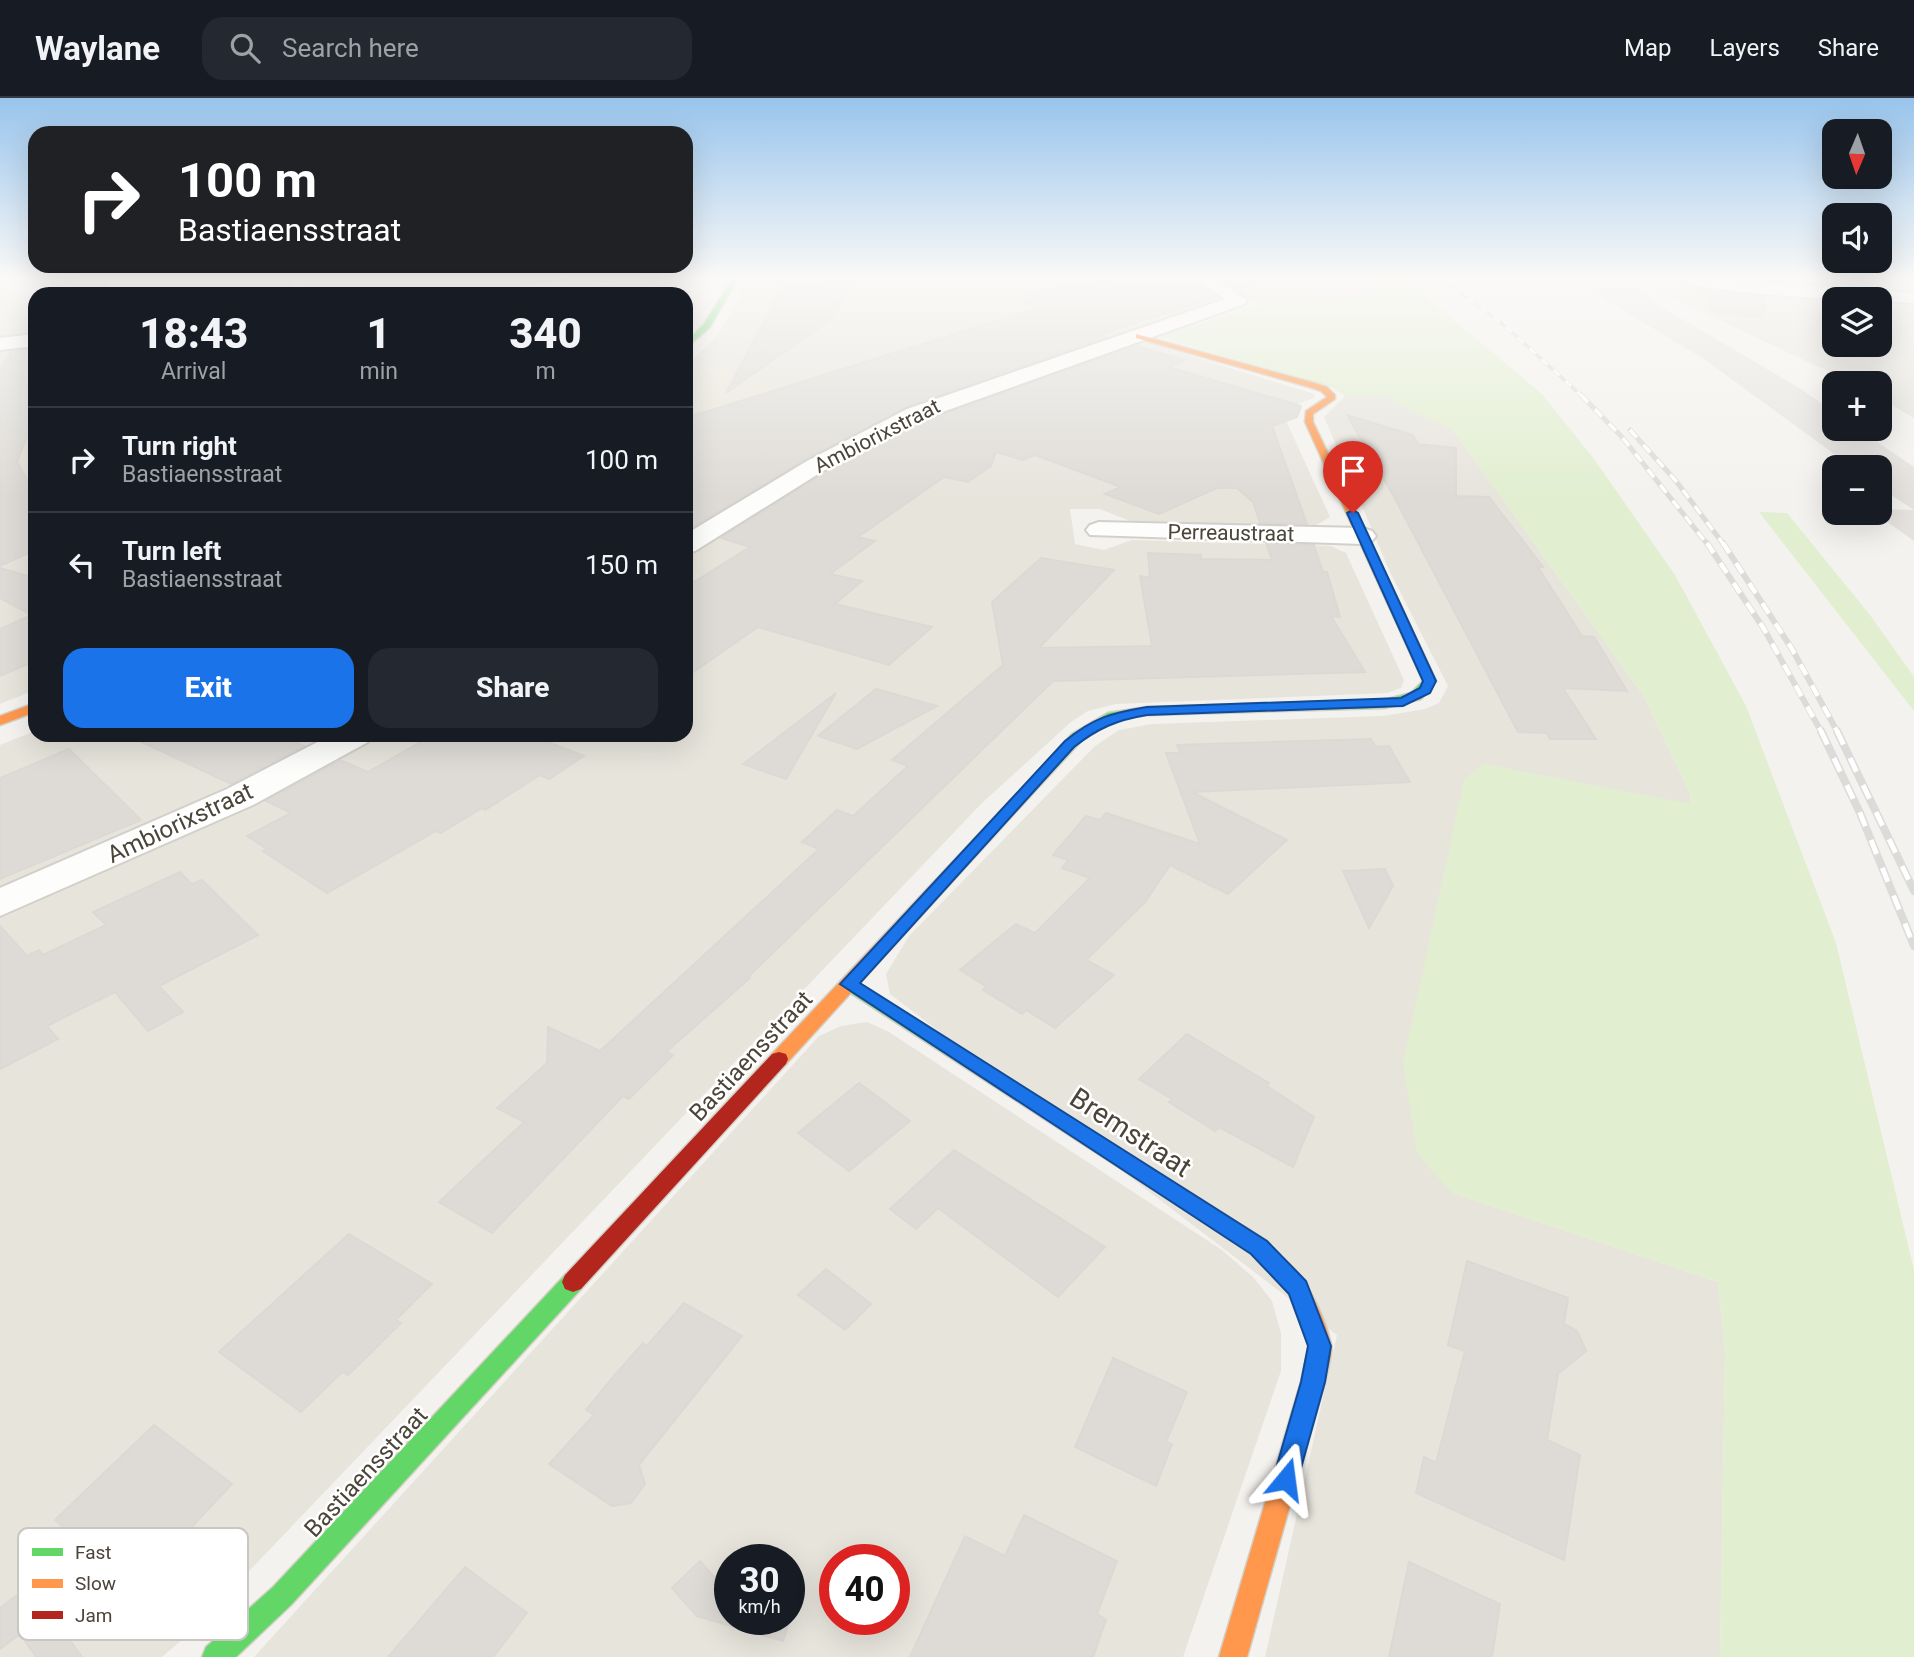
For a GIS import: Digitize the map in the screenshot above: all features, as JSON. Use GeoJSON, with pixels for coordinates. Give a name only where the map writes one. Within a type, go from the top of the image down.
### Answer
{"type":"FeatureCollection","features":[{"type":"Feature","properties":{"kind":"street","name":"Ambiorixstraat"},"geometry":{"type":"LineString","coordinates":[[693,541],[815,466],[915,414],[1032,370],[1089,352]]}},
{"type":"Feature","properties":{"kind":"street","name":"Bastiaensstraat"},"geometry":{"type":"LineString","coordinates":[[248,1627],[282,1596],[1069,744],[1092,726],[1114,716],[1147,711],[1403,702],[1425,691],[1430,681],[1309,422],[1309,413],[1330,401],[1329,393],[1312,385],[1195,352]]}},
{"type":"Feature","properties":{"kind":"street","name":"Perreaustraat"},"geometry":{"type":"LineString","coordinates":[[1099,530],[1363,536]]}},
{"type":"Feature","properties":{"kind":"street"},"geometry":{"type":"LineString","coordinates":[[0,721],[28,710]]}},
{"type":"Feature","properties":{"kind":"street","name":"Ambiorixstraat"},"geometry":{"type":"LineString","coordinates":[[0,902],[240,797],[343,742]]}},
{"type":"Feature","properties":{"kind":"street","name":"Bremstraat"},"geometry":{"type":"LineString","coordinates":[[849,984],[1259,1247],[1298,1288],[1320,1346],[1313,1382],[1233,1657]]}},
{"type":"Feature","properties":{"kind":"street","name":"Bastiaensstraat"},"geometry":{"type":"LineString","coordinates":[[216,1657],[234,1640]]}},
{"type":"Feature","properties":{"kind":"shaded area"},"geometry":{"type":"Polygon","coordinates":[[[0,352],[28,352],[28,693],[0,704],[0,352]]]}},
{"type":"Feature","properties":{"kind":"shaded area"},"geometry":{"type":"Polygon","coordinates":[[[701,352],[1076,352],[919,404],[861,431],[752,380],[693,364],[693,359],[701,352]]]}},
{"type":"Feature","properties":{"kind":"shaded area"},"geometry":{"type":"Polygon","coordinates":[[[1106,352],[1177,352],[1315,394],[1313,398],[1290,407],[1284,416],[1330,517],[1315,526],[1130,521],[1100,509],[1070,509],[1075,544],[1104,550],[1132,540],[1331,546],[1346,553],[1404,680],[1401,688],[1387,693],[1116,704],[1088,711],[1071,722],[982,803],[248,1572],[248,1528],[18,1528],[18,1640],[182,1640],[162,1657],[0,1657],[0,918],[224,817],[368,742],[693,742],[693,551],[851,453],[912,422],[1106,352]]]}},
{"type":"Feature","properties":{"kind":"shaded area"},"geometry":{"type":"Polygon","coordinates":[[[1692,352],[1738,352],[1822,404],[1822,441],[1876,441],[1914,467],[1914,510],[1892,496],[1892,455],[1836,455],[1692,352]]]}},
{"type":"Feature","properties":{"kind":"shaded area"},"geometry":{"type":"Polygon","coordinates":[[[1787,352],[1822,352],[1822,357],[1892,357],[1892,352],[1914,352],[1914,418],[1892,405],[1892,371],[1828,371],[1787,352]]]}},
{"type":"Feature","properties":{"kind":"shaded area"},"geometry":{"type":"Polygon","coordinates":[[[693,364],[752,380],[861,431],[788,470],[693,431],[693,364]]]}},
{"type":"Feature","properties":{"kind":"shaded area"},"geometry":{"type":"Polygon","coordinates":[[[1345,396],[1388,396],[1453,430],[1643,695],[1690,793],[1691,805],[1483,764],[1452,1193],[1718,1282],[1725,1353],[1720,1657],[1265,1657],[1337,1335],[890,994],[886,974],[909,936],[1095,746],[1119,730],[1152,724],[1383,716],[1425,709],[1439,703],[1448,686],[1390,572],[1324,417],[1345,396]]]}},
{"type":"Feature","properties":{"kind":"shaded area"},"geometry":{"type":"Polygon","coordinates":[[[1892,509],[1914,510],[1914,541],[1892,525],[1892,509]]]}},
{"type":"Feature","properties":{"kind":"shaded area"},"geometry":{"type":"Polygon","coordinates":[[[28,734],[28,742],[318,742],[166,817],[0,887],[0,745],[28,734]]]}},
{"type":"Feature","properties":{"kind":"shaded area"},"geometry":{"type":"Polygon","coordinates":[[[867,1022],[889,1032],[1222,1250],[1254,1278],[1272,1301],[1281,1333],[1281,1371],[1183,1657],[254,1657],[819,1036],[841,1026],[867,1022]]]}},
{"type":"Feature","properties":{"kind":"green space"},"geometry":{"type":"Polygon","coordinates":[[[1209,352],[1492,352],[1542,394],[1594,459],[1675,575],[1746,706],[1836,943],[1914,1270],[1914,1657],[1720,1657],[1725,1353],[1718,1282],[1452,1193],[1417,1153],[1403,1063],[1464,780],[1483,764],[1691,804],[1690,793],[1643,695],[1453,430],[1392,401],[1388,396],[1345,396],[1333,388],[1209,352]]]}},
{"type":"Feature","properties":{"kind":"green space"},"geometry":{"type":"Polygon","coordinates":[[[1759,512],[1787,513],[1870,615],[1914,677],[1914,711],[1759,512]]]}},
{"type":"Feature","properties":{"kind":"building"},"geometry":{"type":"Polygon","coordinates":[[[12,352],[28,352],[28,434],[17,462],[28,481],[28,553],[0,566],[0,370],[12,352]]]}},
{"type":"Feature","properties":{"kind":"building"},"geometry":{"type":"Polygon","coordinates":[[[748,352],[785,352],[726,393],[748,352]]]}},
{"type":"Feature","properties":{"kind":"building"},"geometry":{"type":"Polygon","coordinates":[[[898,352],[1065,352],[906,407],[806,459],[693,527],[693,416],[898,352]]]}},
{"type":"Feature","properties":{"kind":"building"},"geometry":{"type":"Polygon","coordinates":[[[1120,352],[1156,352],[1185,360],[1169,367],[1301,406],[1297,417],[1272,426],[1307,524],[1260,523],[1253,502],[1237,488],[1217,488],[1159,514],[1105,494],[1121,487],[1035,455],[1023,460],[996,452],[991,466],[968,482],[944,477],[858,537],[875,541],[830,574],[862,581],[835,604],[932,627],[889,665],[758,627],[693,672],[693,583],[750,547],[721,538],[824,473],[924,421],[1120,352]]]}},
{"type":"Feature","properties":{"kind":"building"},"geometry":{"type":"Polygon","coordinates":[[[1347,415],[1413,435],[1418,444],[1456,448],[1456,496],[1489,497],[1543,567],[1538,567],[1582,636],[1594,637],[1627,691],[1563,688],[1596,739],[1550,739],[1547,733],[1518,732],[1393,495],[1347,415]]]}},
{"type":"Feature","properties":{"kind":"building"},"geometry":{"type":"Polygon","coordinates":[[[1266,543],[1314,545],[1323,572],[1327,572],[1340,617],[1331,616],[1365,672],[1053,681],[748,977],[750,978],[666,1052],[673,1055],[629,1099],[623,1096],[492,1233],[439,1202],[524,1122],[497,1108],[547,1063],[548,1027],[600,1051],[819,849],[802,842],[837,810],[853,816],[908,766],[892,760],[1003,665],[992,602],[1041,558],[1114,570],[1039,648],[1152,646],[1140,576],[1150,578],[1148,553],[1201,555],[1201,559],[1272,560],[1266,543]]]}},
{"type":"Feature","properties":{"kind":"building"},"geometry":{"type":"Polygon","coordinates":[[[0,568],[28,576],[28,613],[0,598],[0,568]]]}},
{"type":"Feature","properties":{"kind":"building"},"geometry":{"type":"Polygon","coordinates":[[[28,617],[28,664],[0,676],[0,629],[28,617]]]}},
{"type":"Feature","properties":{"kind":"building"},"geometry":{"type":"Polygon","coordinates":[[[876,689],[937,706],[857,749],[818,736],[876,689]]]}},
{"type":"Feature","properties":{"kind":"building"},"geometry":{"type":"Polygon","coordinates":[[[836,693],[786,779],[743,764],[836,693]]]}},
{"type":"Feature","properties":{"kind":"building"},"geometry":{"type":"Polygon","coordinates":[[[1371,739],[1376,747],[1389,746],[1410,782],[1192,792],[1287,840],[1228,894],[1170,865],[1145,902],[1086,960],[1114,975],[1055,1028],[1026,1010],[1022,1014],[983,990],[987,987],[960,970],[1016,924],[1035,933],[1090,878],[1062,868],[1068,860],[1053,855],[1086,816],[1100,820],[1106,813],[1200,844],[1166,753],[1180,753],[1177,745],[1371,739]]]}},
{"type":"Feature","properties":{"kind":"building"},"geometry":{"type":"Polygon","coordinates":[[[142,742],[295,742],[304,746],[231,784],[142,742]]]}},
{"type":"Feature","properties":{"kind":"building"},"geometry":{"type":"Polygon","coordinates":[[[421,742],[548,742],[584,756],[549,779],[540,775],[485,810],[482,808],[441,833],[436,831],[327,893],[263,851],[267,849],[247,836],[291,813],[266,801],[340,760],[368,772],[421,742]]]}},
{"type":"Feature","properties":{"kind":"building"},"geometry":{"type":"Polygon","coordinates":[[[69,749],[141,820],[0,879],[0,778],[69,749]]]}},
{"type":"Feature","properties":{"kind":"building"},"geometry":{"type":"Polygon","coordinates":[[[1385,869],[1393,886],[1369,928],[1343,871],[1385,869]]]}},
{"type":"Feature","properties":{"kind":"building"},"geometry":{"type":"Polygon","coordinates":[[[180,872],[192,884],[202,880],[258,935],[159,986],[183,1012],[148,1031],[115,992],[47,1026],[58,1039],[0,1069],[0,926],[27,956],[39,950],[43,955],[106,925],[93,912],[180,872]]]}},
{"type":"Feature","properties":{"kind":"building"},"geometry":{"type":"Polygon","coordinates":[[[1187,1034],[1269,1083],[1267,1086],[1314,1117],[1293,1167],[1219,1127],[1215,1131],[1169,1102],[1172,1099],[1139,1079],[1187,1034]]]}},
{"type":"Feature","properties":{"kind":"building"},"geometry":{"type":"Polygon","coordinates":[[[859,1083],[910,1121],[849,1171],[798,1133],[859,1083]]]}},
{"type":"Feature","properties":{"kind":"building"},"geometry":{"type":"Polygon","coordinates":[[[954,1150],[1105,1247],[1058,1297],[938,1208],[916,1229],[890,1209],[954,1150]]]}},
{"type":"Feature","properties":{"kind":"building"},"geometry":{"type":"Polygon","coordinates":[[[349,1234],[432,1284],[396,1320],[401,1323],[375,1349],[348,1375],[342,1372],[301,1412],[219,1352],[349,1234]]]}},
{"type":"Feature","properties":{"kind":"building"},"geometry":{"type":"Polygon","coordinates":[[[1467,1261],[1568,1298],[1564,1324],[1577,1331],[1586,1351],[1558,1374],[1547,1440],[1580,1455],[1564,1560],[1416,1493],[1424,1457],[1436,1463],[1465,1351],[1448,1345],[1467,1261]]]}},
{"type":"Feature","properties":{"kind":"building"},"geometry":{"type":"Polygon","coordinates":[[[826,1269],[871,1304],[845,1330],[798,1295],[826,1269]]]}},
{"type":"Feature","properties":{"kind":"building"},"geometry":{"type":"Polygon","coordinates":[[[684,1303],[742,1336],[639,1465],[645,1484],[631,1503],[612,1506],[549,1464],[594,1415],[586,1410],[614,1376],[643,1343],[647,1346],[684,1303]]]}},
{"type":"Feature","properties":{"kind":"building"},"geometry":{"type":"Polygon","coordinates":[[[1113,1358],[1187,1392],[1166,1442],[1172,1444],[1156,1486],[1075,1447],[1113,1358]]]}},
{"type":"Feature","properties":{"kind":"building"},"geometry":{"type":"Polygon","coordinates":[[[154,1425],[232,1484],[191,1528],[65,1528],[55,1520],[154,1425]]]}},
{"type":"Feature","properties":{"kind":"building"},"geometry":{"type":"Polygon","coordinates":[[[1024,1515],[1117,1561],[1097,1614],[1106,1620],[1093,1657],[910,1657],[965,1536],[1005,1556],[1024,1515]]]}},
{"type":"Feature","properties":{"kind":"building"},"geometry":{"type":"Polygon","coordinates":[[[700,1561],[714,1577],[714,1621],[697,1616],[672,1588],[700,1561]]]}},
{"type":"Feature","properties":{"kind":"building"},"geometry":{"type":"Polygon","coordinates":[[[1409,1562],[1500,1604],[1492,1657],[1389,1657],[1409,1562]]]}},
{"type":"Feature","properties":{"kind":"building"},"geometry":{"type":"Polygon","coordinates":[[[465,1567],[527,1613],[493,1657],[388,1657],[465,1567]]]}},
{"type":"Feature","properties":{"kind":"building"},"geometry":{"type":"Polygon","coordinates":[[[18,1594],[18,1636],[0,1649],[0,1608],[18,1594]]]}},
{"type":"Feature","properties":{"kind":"building"},"geometry":{"type":"Polygon","coordinates":[[[762,1635],[785,1635],[783,1641],[762,1635]]]}},
{"type":"Feature","properties":{"kind":"building"},"geometry":{"type":"Polygon","coordinates":[[[24,1640],[70,1640],[82,1657],[36,1657],[24,1640]]]}},
{"type":"Feature","properties":{"kind":"railway"},"geometry":{"type":"LineString","coordinates":[[1533,352],[1583,397]]}},
{"type":"Feature","properties":{"kind":"railway"},"geometry":{"type":"LineString","coordinates":[[1583,397],[1622,437],[1708,545]]}},
{"type":"Feature","properties":{"kind":"railway"},"geometry":{"type":"LineString","coordinates":[[1630,430],[1676,481],[1724,545]]}},
{"type":"Feature","properties":{"kind":"railway"},"geometry":{"type":"LineString","coordinates":[[1707,543],[1764,629],[1822,732]]}},
{"type":"Feature","properties":{"kind":"railway"},"geometry":{"type":"LineString","coordinates":[[1723,543],[1792,649],[1838,732]]}},
{"type":"Feature","properties":{"kind":"railway"},"geometry":{"type":"LineString","coordinates":[[1822,732],[1860,813],[1914,946]]}},
{"type":"Feature","properties":{"kind":"railway"},"geometry":{"type":"LineString","coordinates":[[1838,732],[1914,891]]}},
{"type":"Feature","properties":{"kind":"traffic: fast"},"geometry":{"type":"LineString","coordinates":[[1016,803],[1077,737],[1113,716],[1147,711],[1384,704],[1416,696],[1430,681],[1393,602]]}},
{"type":"Feature","properties":{"kind":"traffic: fast"},"geometry":{"type":"LineString","coordinates":[[849,984],[1259,1247],[1277,1266]]}},
{"type":"Feature","properties":{"kind":"traffic: fast"},"geometry":{"type":"LineString","coordinates":[[248,1627],[282,1596],[573,1282]]}},
{"type":"Feature","properties":{"kind":"traffic: fast"},"geometry":{"type":"LineString","coordinates":[[216,1657],[234,1640]]}},
{"type":"Feature","properties":{"kind":"traffic: slow"},"geometry":{"type":"LineString","coordinates":[[1195,352],[1312,385],[1324,389],[1332,397],[1309,413],[1309,422],[1393,602]]}},
{"type":"Feature","properties":{"kind":"traffic: slow"},"geometry":{"type":"LineString","coordinates":[[0,721],[28,710]]}},
{"type":"Feature","properties":{"kind":"traffic: slow"},"geometry":{"type":"LineString","coordinates":[[779,1059],[1016,803]]}},
{"type":"Feature","properties":{"kind":"traffic: slow"},"geometry":{"type":"LineString","coordinates":[[1233,1657],[1313,1382],[1320,1346],[1298,1288],[1277,1266]]}},
{"type":"Feature","properties":{"kind":"traffic: jam"},"geometry":{"type":"LineString","coordinates":[[573,1282],[779,1059]]}},
{"type":"Feature","properties":{"kind":"route"},"geometry":{"type":"LineString","coordinates":[[1286,1479],[1313,1382],[1320,1346],[1298,1288],[1276,1263],[1259,1247],[849,984],[1069,744],[1092,726],[1114,716],[1147,711],[1384,704],[1403,702],[1425,691],[1430,681],[1353,513]]}}]}
